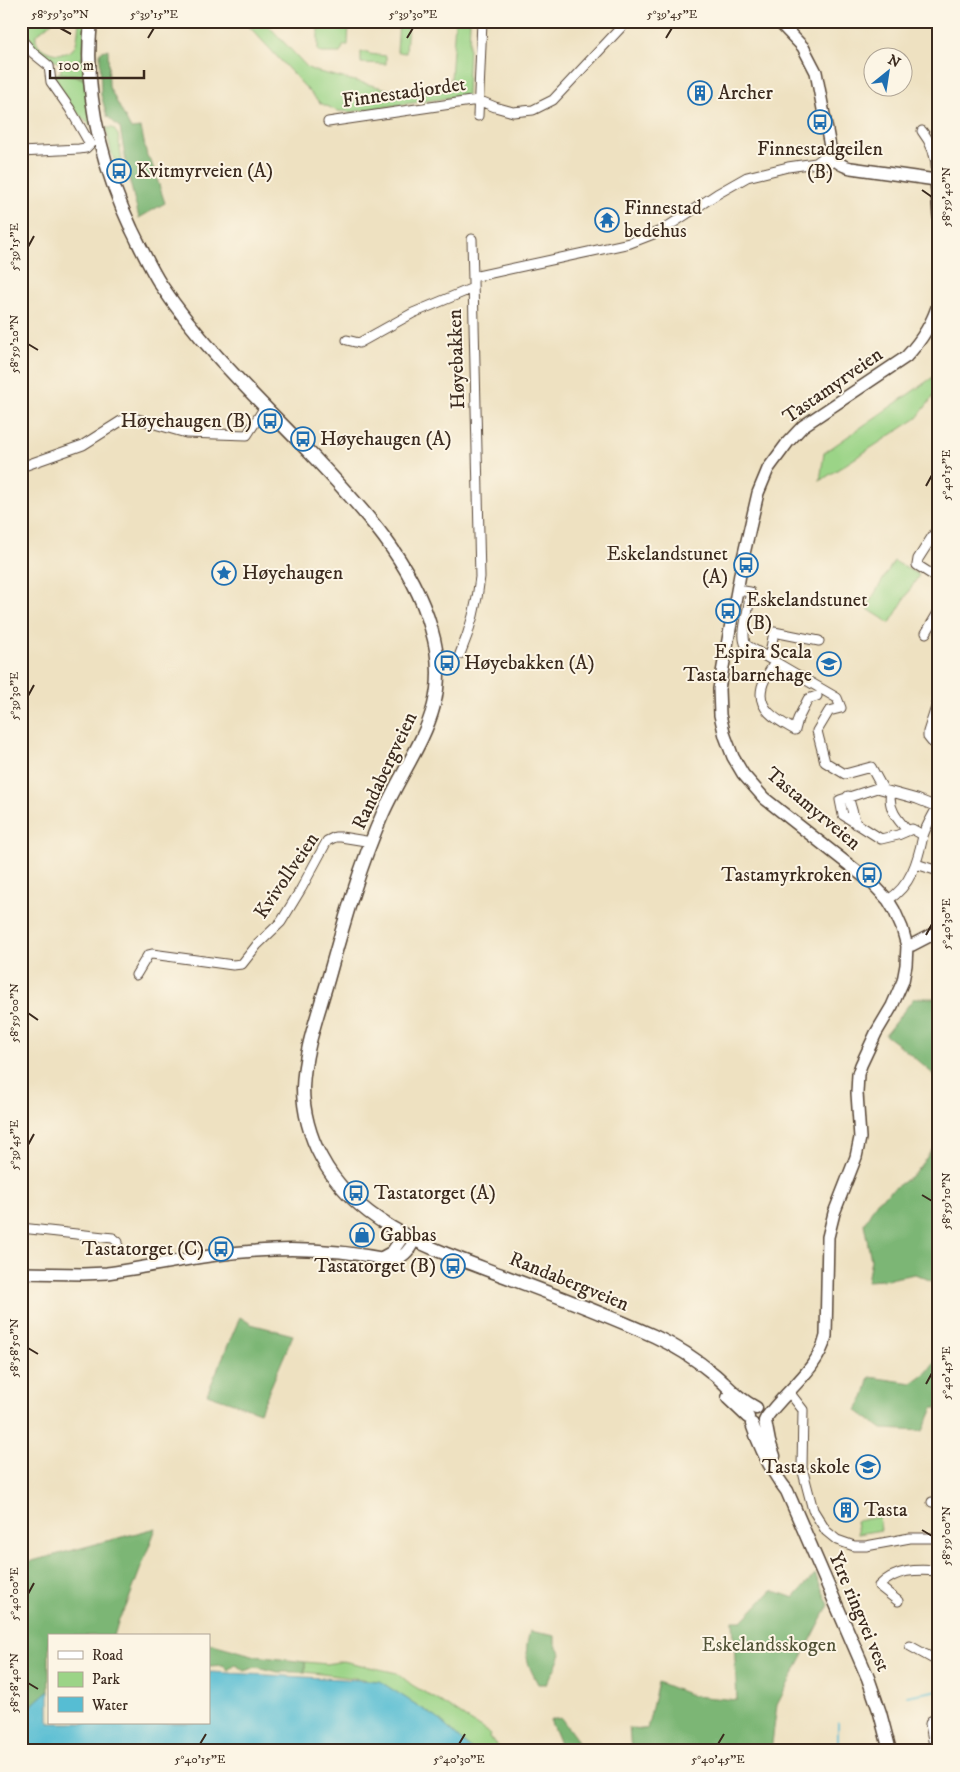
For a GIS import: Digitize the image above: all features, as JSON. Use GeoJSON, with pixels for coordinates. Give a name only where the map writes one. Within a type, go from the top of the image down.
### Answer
{"type":"FeatureCollection","features":[{"type":"Feature","properties":{"kind":"highway","name":"Randabergveien"},"geometry":{"type":"LineString","coordinates":[[91,21],[89,74],[94,112],[104,160],[115,191],[157,279],[214,353],[354,500],[386,539],[419,596],[434,638],[438,672],[432,715],[422,741],[382,816],[372,842],[346,918],[308,1054],[303,1089],[307,1122],[319,1154],[335,1181],[358,1205],[408,1240],[440,1258],[483,1271],[558,1300],[654,1341],[708,1378],[758,1416]]}},
{"type":"Feature","properties":{"kind":"highway","name":"Randabergveien"},"geometry":{"type":"LineString","coordinates":[[97,21],[97,87],[111,159],[120,188],[140,238],[174,302]]}},
{"type":"Feature","properties":{"kind":"highway","name":"Ytre ringvei vest"},"geometry":{"type":"LineString","coordinates":[[758,1416],[756,1436],[786,1491],[868,1678],[880,1712],[890,1751]]}},
{"type":"Feature","properties":{"kind":"main road"},"geometry":{"type":"LineString","coordinates":[[778,21],[803,47],[816,72],[833,156],[840,164],[851,168],[938,180],[939,217]]}},
{"type":"Feature","properties":{"kind":"main road","name":"Tastamyrveien"},"geometry":{"type":"LineString","coordinates":[[906,941],[899,920],[888,900],[872,883],[764,798],[743,774],[733,758],[720,715],[719,689],[758,493],[768,469],[788,442],[803,426],[906,357],[918,345],[927,331],[936,313],[939,301]]}},
{"type":"Feature","properties":{"kind":"main road"},"geometry":{"type":"LineString","coordinates":[[906,941],[912,945],[934,933]]}},
{"type":"Feature","properties":{"kind":"main road"},"geometry":{"type":"LineString","coordinates":[[758,1416],[775,1405],[789,1392],[815,1361],[824,1346],[826,1336],[828,1237],[834,1213],[856,1157],[860,1138],[857,1093],[858,1074],[876,1033],[892,1006],[903,981],[906,965],[906,941]]}},
{"type":"Feature","properties":{"kind":"main road"},"geometry":{"type":"LineString","coordinates":[[21,1273],[83,1274],[107,1272],[262,1250],[330,1251],[381,1258],[408,1240]]}},
{"type":"Feature","properties":{"kind":"street"},"geometry":{"type":"LineString","coordinates":[[478,116],[482,21]]}},
{"type":"Feature","properties":{"kind":"street","name":"Finnestadjordet"},"geometry":{"type":"LineString","coordinates":[[328,122],[478,100],[513,112],[533,110],[553,100],[627,21]]}},
{"type":"Feature","properties":{"kind":"street"},"geometry":{"type":"LineString","coordinates":[[21,39],[33,53],[49,66],[51,82],[70,109],[90,144],[86,148],[79,149],[21,152]]}},
{"type":"Feature","properties":{"kind":"street"},"geometry":{"type":"LineString","coordinates":[[922,131],[935,154],[938,180]]}},
{"type":"Feature","properties":{"kind":"street"},"geometry":{"type":"LineString","coordinates":[[473,277],[630,243],[661,231],[717,194],[747,177],[769,171],[816,163],[822,165],[830,164],[833,156]]}},
{"type":"Feature","properties":{"kind":"street"},"geometry":{"type":"LineString","coordinates":[[472,239],[473,288]]}},
{"type":"Feature","properties":{"kind":"street","name":"Høyebakken"},"geometry":{"type":"LineString","coordinates":[[347,340],[358,343],[413,313],[473,288],[480,577],[472,625],[460,654]]}},
{"type":"Feature","properties":{"kind":"street"},"geometry":{"type":"LineString","coordinates":[[21,467],[84,445],[121,421],[134,418],[186,433],[247,435],[265,407]]}},
{"type":"Feature","properties":{"kind":"street"},"geometry":{"type":"LineString","coordinates":[[939,526],[918,559],[917,565],[939,579]]}},
{"type":"Feature","properties":{"kind":"street"},"geometry":{"type":"LineString","coordinates":[[738,590],[750,592],[751,599],[743,641],[747,646],[837,698],[841,708],[829,711],[816,732],[825,762],[845,774],[871,768],[887,790],[891,807],[896,817],[908,831]]}},
{"type":"Feature","properties":{"kind":"street"},"geometry":{"type":"LineString","coordinates":[[926,633],[939,611]]}},
{"type":"Feature","properties":{"kind":"street"},"geometry":{"type":"LineString","coordinates":[[816,630],[817,640],[774,632],[770,653],[771,660],[762,685],[761,694],[766,710],[773,717],[795,730],[808,699],[817,696]]}},
{"type":"Feature","properties":{"kind":"street"},"geometry":{"type":"LineString","coordinates":[[939,698],[928,732],[928,738],[939,744]]}},
{"type":"Feature","properties":{"kind":"street"},"geometry":{"type":"LineString","coordinates":[[888,900],[905,886],[916,864],[924,835],[937,807],[917,799],[874,788],[840,800],[843,815],[882,839],[912,829],[924,835]]}},
{"type":"Feature","properties":{"kind":"street","name":"Kvivollveien"},"geometry":{"type":"LineString","coordinates":[[136,975],[148,955],[152,954],[233,965],[242,964],[257,945],[281,922],[327,842],[335,837],[372,842]]}},
{"type":"Feature","properties":{"kind":"street"},"geometry":{"type":"LineString","coordinates":[[916,864],[936,870],[939,868]]}},
{"type":"Feature","properties":{"kind":"street"},"geometry":{"type":"LineString","coordinates":[[21,1228],[112,1238],[118,1242]]}},
{"type":"Feature","properties":{"kind":"street"},"geometry":{"type":"LineString","coordinates":[[789,1392],[803,1410],[802,1468],[813,1510],[826,1530],[837,1540],[854,1546],[866,1546],[910,1538],[939,1538]]}},
{"type":"Feature","properties":{"kind":"street"},"geometry":{"type":"LineString","coordinates":[[898,1600],[878,1586],[884,1580],[899,1573],[913,1570],[939,1571]]}},
{"type":"Feature","properties":{"kind":"street"},"geometry":{"type":"LineString","coordinates":[[910,1646],[939,1662]]}},
{"type":"Feature","properties":{"kind":"street"},"geometry":{"type":"LineString","coordinates":[[935,1751],[930,1724],[931,1721],[939,1718]]}},
{"type":"Feature","properties":{"kind":"green space"},"geometry":{"type":"Polygon","coordinates":[[[21,21],[53,21],[36,35],[36,41],[43,49],[49,52],[62,54],[75,47],[79,21],[89,21],[83,57],[79,60],[85,57],[86,79],[76,75],[60,73],[63,63],[39,53],[30,44],[21,34],[21,21]]]}},
{"type":"Feature","properties":{"kind":"green space"},"geometry":{"type":"Polygon","coordinates":[[[244,21],[264,21],[308,68],[391,90],[448,85],[451,79],[455,21],[470,21],[467,95],[351,112],[338,111],[320,103],[244,21]]]}},
{"type":"Feature","properties":{"kind":"green space"},"geometry":{"type":"Polygon","coordinates":[[[318,21],[355,21],[349,22],[348,45],[344,45],[340,53],[322,53],[318,51],[318,21]]]}},
{"type":"Feature","properties":{"kind":"green space"},"geometry":{"type":"Polygon","coordinates":[[[399,21],[408,21],[406,53],[397,52],[399,21]]]}},
{"type":"Feature","properties":{"kind":"green space"},"geometry":{"type":"Polygon","coordinates":[[[108,49],[109,87],[131,129],[141,128],[147,156],[151,161],[165,203],[139,218],[128,174],[120,128],[107,116],[101,95],[100,52],[108,49]]]}},
{"type":"Feature","properties":{"kind":"green space"},"geometry":{"type":"Polygon","coordinates":[[[361,52],[386,56],[386,64],[361,63],[361,52]]]}},
{"type":"Feature","properties":{"kind":"green space"},"geometry":{"type":"Polygon","coordinates":[[[58,73],[76,76],[85,80],[92,126],[87,123],[64,96],[55,81],[54,76],[58,73]]]}},
{"type":"Feature","properties":{"kind":"green space"},"geometry":{"type":"Polygon","coordinates":[[[106,128],[113,128],[118,135],[122,161],[119,169],[112,155],[106,128]]]}},
{"type":"Feature","properties":{"kind":"green space"},"geometry":{"type":"Polygon","coordinates":[[[939,373],[939,389],[917,418],[820,481],[824,453],[939,373]]]}},
{"type":"Feature","properties":{"kind":"green space"},"geometry":{"type":"Polygon","coordinates":[[[894,561],[919,575],[890,623],[866,608],[894,561]]]}},
{"type":"Feature","properties":{"kind":"green space"},"geometry":{"type":"Polygon","coordinates":[[[914,998],[939,998],[939,1079],[885,1035],[914,998]]]}},
{"type":"Feature","properties":{"kind":"green space"},"geometry":{"type":"Polygon","coordinates":[[[939,1141],[939,1284],[915,1274],[867,1281],[871,1260],[864,1224],[877,1201],[914,1174],[939,1141]]]}},
{"type":"Feature","properties":{"kind":"green space"},"geometry":{"type":"Polygon","coordinates":[[[240,1317],[251,1324],[293,1335],[260,1412],[207,1394],[240,1317]]]}},
{"type":"Feature","properties":{"kind":"green space"},"geometry":{"type":"Polygon","coordinates":[[[939,1356],[939,1408],[933,1408],[923,1431],[882,1429],[856,1410],[864,1398],[870,1377],[912,1383],[927,1372],[939,1356]]]}},
{"type":"Feature","properties":{"kind":"green space"},"geometry":{"type":"Polygon","coordinates":[[[879,1517],[881,1530],[858,1534],[856,1521],[879,1517]]]}},
{"type":"Feature","properties":{"kind":"green space"},"geometry":{"type":"Polygon","coordinates":[[[156,1528],[115,1634],[48,1634],[48,1691],[26,1710],[21,1723],[21,1564],[156,1528]]]}},
{"type":"Feature","properties":{"kind":"green space","name":"Eskelandsskogen"},"geometry":{"type":"Polygon","coordinates":[[[815,1574],[829,1605],[777,1705],[771,1751],[631,1751],[629,1728],[647,1729],[658,1682],[693,1696],[737,1700],[733,1621],[742,1621],[772,1590],[794,1598],[815,1574]]]}},
{"type":"Feature","properties":{"kind":"green space"},"geometry":{"type":"Polygon","coordinates":[[[530,1631],[555,1636],[555,1643],[561,1654],[546,1684],[538,1684],[527,1659],[530,1631]]]}},
{"type":"Feature","properties":{"kind":"green space"},"geometry":{"type":"Polygon","coordinates":[[[210,1643],[256,1656],[305,1662],[305,1672],[278,1672],[256,1667],[244,1671],[235,1664],[228,1670],[223,1665],[210,1666],[210,1643]]]}},
{"type":"Feature","properties":{"kind":"green space"},"geometry":{"type":"Polygon","coordinates":[[[343,1661],[397,1673],[412,1685],[490,1734],[489,1738],[504,1751],[473,1751],[437,1718],[379,1681],[305,1672],[305,1662],[327,1664],[343,1661]]]}},
{"type":"Feature","properties":{"kind":"green space"},"geometry":{"type":"Polygon","coordinates":[[[561,1718],[585,1751],[563,1751],[550,1720],[561,1718]]]}},
{"type":"Feature","properties":{"kind":"water"},"geometry":{"type":"Polygon","coordinates":[[[210,1672],[379,1681],[437,1718],[473,1751],[21,1751],[23,1722],[33,1704],[48,1691],[48,1724],[210,1724],[210,1672]]]}},
{"type":"Feature","properties":{"kind":"waterway"},"geometry":{"type":"LineString","coordinates":[[907,1696],[939,1690]]}},
{"type":"Feature","properties":{"kind":"waterway"},"geometry":{"type":"LineString","coordinates":[[838,1723],[838,1751]]}},
{"type":"Feature","properties":{"kind":"place","name":"Archer"},"geometry":{"type":"Point","coordinates":[700,93]}},
{"type":"Feature","properties":{"kind":"place","name":"Finnestadgeilen (B)"},"geometry":{"type":"Point","coordinates":[820,122]}},
{"type":"Feature","properties":{"kind":"place","name":"Kvitmyrveien (A)"},"geometry":{"type":"Point","coordinates":[119,171]}},
{"type":"Feature","properties":{"kind":"place","name":"Finnestad bedehus"},"geometry":{"type":"Point","coordinates":[607,220]}},
{"type":"Feature","properties":{"kind":"place","name":"Høyehaugen (B)"},"geometry":{"type":"Point","coordinates":[270,421]}},
{"type":"Feature","properties":{"kind":"place","name":"Høyehaugen (A)"},"geometry":{"type":"Point","coordinates":[303,439]}},
{"type":"Feature","properties":{"kind":"place","name":"Eskelandstunet (A)"},"geometry":{"type":"Point","coordinates":[746,565]}},
{"type":"Feature","properties":{"kind":"place","name":"Høyehaugen"},"geometry":{"type":"Point","coordinates":[224,573]}},
{"type":"Feature","properties":{"kind":"place","name":"Eskelandstunet (B)"},"geometry":{"type":"Point","coordinates":[728,611]}},
{"type":"Feature","properties":{"kind":"place","name":"Høyebakken (A)"},"geometry":{"type":"Point","coordinates":[447,663]}},
{"type":"Feature","properties":{"kind":"place","name":"Espira Scala Tasta barnehage"},"geometry":{"type":"Point","coordinates":[829,664]}},
{"type":"Feature","properties":{"kind":"place","name":"Tastamyrkroken"},"geometry":{"type":"Point","coordinates":[869,875]}},
{"type":"Feature","properties":{"kind":"place","name":"Tastatorget (A)"},"geometry":{"type":"Point","coordinates":[356,1193]}},
{"type":"Feature","properties":{"kind":"place","name":"Gabbas"},"geometry":{"type":"Point","coordinates":[362,1235]}},
{"type":"Feature","properties":{"kind":"place","name":"Tastatorget (C)"},"geometry":{"type":"Point","coordinates":[221,1249]}},
{"type":"Feature","properties":{"kind":"place","name":"Tastatorget (B)"},"geometry":{"type":"Point","coordinates":[453,1266]}},
{"type":"Feature","properties":{"kind":"place","name":"Tasta skole"},"geometry":{"type":"Point","coordinates":[868,1467]}},
{"type":"Feature","properties":{"kind":"place","name":"Tasta"},"geometry":{"type":"Point","coordinates":[846,1510]}}]}
